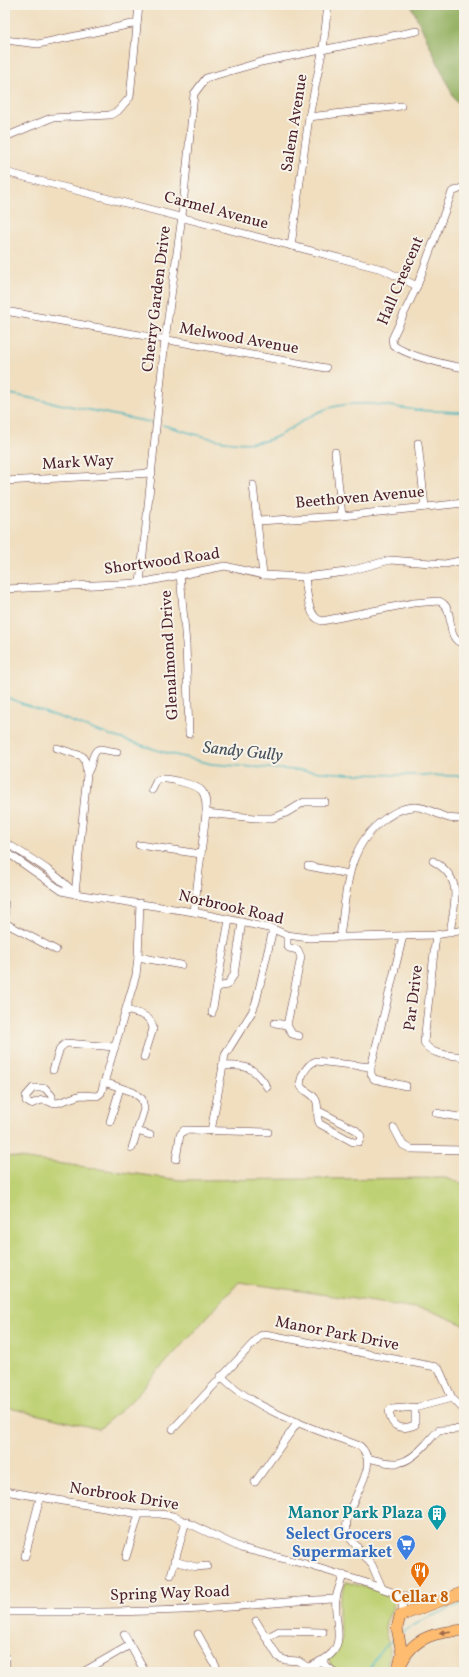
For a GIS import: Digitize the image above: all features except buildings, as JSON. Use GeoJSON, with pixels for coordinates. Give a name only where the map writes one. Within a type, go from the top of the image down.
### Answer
{"type":"FeatureCollection","features":[{"type":"Feature","properties":{"kind":"main road"},"geometry":{"type":"LineString","coordinates":[[397,1672],[402,1654],[397,1623],[400,1616],[464,1592]]}},
{"type":"Feature","properties":{"kind":"main road"},"geometry":{"type":"LineString","coordinates":[[400,1638],[404,1645],[440,1632],[464,1630]]}},
{"type":"Feature","properties":{"kind":"main road"},"geometry":{"type":"LineString","coordinates":[[397,1672],[407,1654],[427,1637]]}},
{"type":"Feature","properties":{"kind":"street"},"geometry":{"type":"LineString","coordinates":[[5,137],[51,118],[110,115],[118,111],[130,97],[139,5]]}},
{"type":"Feature","properties":{"kind":"street","name":"Salem Avenue"},"geometry":{"type":"LineString","coordinates":[[291,246],[309,117],[323,48],[328,5]]}},
{"type":"Feature","properties":{"kind":"street"},"geometry":{"type":"LineString","coordinates":[[5,40],[38,44],[137,23]]}},
{"type":"Feature","properties":{"kind":"street","name":"Cherry Garden Drive"},"geometry":{"type":"LineString","coordinates":[[140,583],[164,340],[182,216],[194,94],[206,78],[260,62],[323,48],[417,31]]}},
{"type":"Feature","properties":{"kind":"street"},"geometry":{"type":"LineString","coordinates":[[309,117],[401,106]]}},
{"type":"Feature","properties":{"kind":"street","name":"Carmel Avenue"},"geometry":{"type":"LineString","coordinates":[[5,172],[382,268],[417,286]]}},
{"type":"Feature","properties":{"kind":"street","name":"Hall Crescent"},"geometry":{"type":"LineString","coordinates":[[464,187],[452,192],[417,286],[392,339],[393,345],[400,350],[427,359],[464,368]]}},
{"type":"Feature","properties":{"kind":"street","name":"Melwood Avenue"},"geometry":{"type":"LineString","coordinates":[[5,311],[326,368]]}},
{"type":"Feature","properties":{"kind":"street"},"geometry":{"type":"LineString","coordinates":[[418,443],[425,507]]}},
{"type":"Feature","properties":{"kind":"street"},"geometry":{"type":"LineString","coordinates":[[335,452],[342,516]]}},
{"type":"Feature","properties":{"kind":"street","name":"Mark Way"},"geometry":{"type":"LineString","coordinates":[[5,481],[152,473]]}},
{"type":"Feature","properties":{"kind":"street"},"geometry":{"type":"LineString","coordinates":[[252,485],[258,521],[263,575]]}},
{"type":"Feature","properties":{"kind":"street","name":"Beethoven Avenue"},"geometry":{"type":"LineString","coordinates":[[258,521],[342,516],[464,503]]}},
{"type":"Feature","properties":{"kind":"street","name":"Shortwood Road"},"geometry":{"type":"LineString","coordinates":[[5,590],[140,583],[225,566],[263,575],[306,577],[346,572],[390,560],[445,564],[464,560]]}},
{"type":"Feature","properties":{"kind":"street","name":"Glenalmond Drive"},"geometry":{"type":"LineString","coordinates":[[180,574],[186,644],[189,734]]}},
{"type":"Feature","properties":{"kind":"street"},"geometry":{"type":"LineString","coordinates":[[306,577],[310,607],[314,616],[318,620],[322,621],[413,603],[439,601],[443,602],[447,608],[453,638],[464,644]]}},
{"type":"Feature","properties":{"kind":"street"},"geometry":{"type":"LineString","coordinates":[[57,748],[82,756],[85,761],[87,774],[75,894]]}},
{"type":"Feature","properties":{"kind":"street"},"geometry":{"type":"LineString","coordinates":[[87,774],[90,770],[92,757],[97,750],[100,749],[117,752]]}},
{"type":"Feature","properties":{"kind":"street"},"geometry":{"type":"LineString","coordinates":[[152,790],[157,780],[165,778],[196,788],[202,791],[205,797],[206,813],[194,912]]}},
{"type":"Feature","properties":{"kind":"street"},"geometry":{"type":"LineString","coordinates":[[206,813],[255,818],[272,818],[286,813],[304,802],[325,802]]}},
{"type":"Feature","properties":{"kind":"street"},"geometry":{"type":"LineString","coordinates":[[340,937],[351,865],[363,840],[372,829],[383,820],[403,808],[420,807],[449,818],[464,819]]}},
{"type":"Feature","properties":{"kind":"street"},"geometry":{"type":"LineString","coordinates":[[5,842],[55,874],[66,883],[75,894]]}},
{"type":"Feature","properties":{"kind":"street"},"geometry":{"type":"LineString","coordinates":[[139,845],[201,854]]}},
{"type":"Feature","properties":{"kind":"street","name":"Norbrook Road"},"geometry":{"type":"LineString","coordinates":[[5,851],[62,891],[194,912],[273,928],[287,935],[321,939],[340,937],[436,935],[464,930]]}},
{"type":"Feature","properties":{"kind":"street"},"geometry":{"type":"LineString","coordinates":[[433,861],[446,870],[453,882],[455,891],[450,933]]}},
{"type":"Feature","properties":{"kind":"street"},"geometry":{"type":"LineString","coordinates":[[308,866],[349,874]]}},
{"type":"Feature","properties":{"kind":"street"},"geometry":{"type":"LineString","coordinates":[[52,1103],[63,1102],[80,1095],[98,1095],[101,1093],[136,976],[140,903]]}},
{"type":"Feature","properties":{"kind":"street"},"geometry":{"type":"LineString","coordinates":[[5,904],[5,918]]}},
{"type":"Feature","properties":{"kind":"street"},"geometry":{"type":"LineString","coordinates":[[212,1013],[229,920]]}},
{"type":"Feature","properties":{"kind":"street"},"geometry":{"type":"LineString","coordinates":[[217,987],[227,985],[234,975],[242,922]]}},
{"type":"Feature","properties":{"kind":"street"},"geometry":{"type":"LineString","coordinates":[[5,923],[56,950]]}},
{"type":"Feature","properties":{"kind":"street"},"geometry":{"type":"LineString","coordinates":[[211,1131],[225,1055],[252,1012],[256,1002],[273,928]]}},
{"type":"Feature","properties":{"kind":"street"},"geometry":{"type":"LineString","coordinates":[[287,935],[287,945],[289,948],[298,950],[301,957],[286,1025],[292,1034],[299,1036]]}},
{"type":"Feature","properties":{"kind":"street","name":"Par Drive"},"geometry":{"type":"LineString","coordinates":[[436,935],[424,1042],[425,1046],[432,1052],[464,1057]]}},
{"type":"Feature","properties":{"kind":"street"},"geometry":{"type":"LineString","coordinates":[[403,936],[371,1067],[371,1074],[374,1079],[406,1086]]}},
{"type":"Feature","properties":{"kind":"street"},"geometry":{"type":"LineString","coordinates":[[138,957],[181,965]]}},
{"type":"Feature","properties":{"kind":"street"},"geometry":{"type":"LineString","coordinates":[[126,1010],[142,1014],[150,1020],[153,1025],[153,1030],[144,1057]]}},
{"type":"Feature","properties":{"kind":"street"},"geometry":{"type":"LineString","coordinates":[[275,1024],[286,1025]]}},
{"type":"Feature","properties":{"kind":"street"},"geometry":{"type":"LineString","coordinates":[[53,1070],[60,1048],[66,1043],[115,1047]]}},
{"type":"Feature","properties":{"kind":"street"},"geometry":{"type":"LineString","coordinates":[[319,1111],[356,1130],[361,1136],[359,1142],[353,1142],[320,1124],[318,1120],[319,1111],[314,1097],[305,1091],[300,1085],[300,1082],[305,1070],[316,1061],[371,1067]]}},
{"type":"Feature","properties":{"kind":"street"},"geometry":{"type":"LineString","coordinates":[[222,1066],[240,1065],[253,1070],[260,1076],[267,1087]]}},
{"type":"Feature","properties":{"kind":"street"},"geometry":{"type":"LineString","coordinates":[[104,1082],[133,1092],[142,1099],[144,1108],[132,1148]]}},
{"type":"Feature","properties":{"kind":"street"},"geometry":{"type":"LineString","coordinates":[[110,1122],[120,1088]]}},
{"type":"Feature","properties":{"kind":"street"},"geometry":{"type":"LineString","coordinates":[[436,1112],[464,1118]]}},
{"type":"Feature","properties":{"kind":"street"},"geometry":{"type":"LineString","coordinates":[[394,1128],[403,1145],[411,1149],[464,1150]]}},
{"type":"Feature","properties":{"kind":"street"},"geometry":{"type":"LineString","coordinates":[[137,1130],[150,1135]]}},
{"type":"Feature","properties":{"kind":"street"},"geometry":{"type":"LineString","coordinates":[[176,1159],[180,1135],[184,1130],[268,1132]]}},
{"type":"Feature","properties":{"kind":"street","name":"Manor Park Drive"},"geometry":{"type":"LineString","coordinates":[[173,1429],[260,1336],[269,1334],[436,1367],[439,1369],[452,1398],[464,1410]]}},
{"type":"Feature","properties":{"kind":"street"},"geometry":{"type":"LineString","coordinates":[[221,1376],[244,1395],[266,1408],[360,1446],[366,1453],[368,1458],[367,1467],[346,1526],[349,1537],[372,1565],[382,1588]]}},
{"type":"Feature","properties":{"kind":"street"},"geometry":{"type":"LineString","coordinates":[[415,1408],[452,1398]]}},
{"type":"Feature","properties":{"kind":"street"},"geometry":{"type":"LineString","coordinates":[[255,1482],[298,1422]]}},
{"type":"Feature","properties":{"kind":"street"},"geometry":{"type":"LineString","coordinates":[[368,1458],[395,1464],[412,1456],[421,1449],[439,1430],[464,1429]]}},
{"type":"Feature","properties":{"kind":"street","name":"Norbrook Drive"},"geometry":{"type":"LineString","coordinates":[[5,1491],[139,1514],[160,1514],[173,1516],[241,1548],[343,1575],[428,1605]]}},
{"type":"Feature","properties":{"kind":"street"},"geometry":{"type":"LineString","coordinates":[[25,1556],[40,1498]]}},
{"type":"Feature","properties":{"kind":"street"},"geometry":{"type":"LineString","coordinates":[[126,1557],[139,1514]]}},
{"type":"Feature","properties":{"kind":"street"},"geometry":{"type":"LineString","coordinates":[[171,1575],[186,1521]]}},
{"type":"Feature","properties":{"kind":"street"},"geometry":{"type":"LineString","coordinates":[[174,1561],[196,1567],[207,1566]]}},
{"type":"Feature","properties":{"kind":"street"},"geometry":{"type":"LineString","coordinates":[[297,1672],[332,1653],[337,1646],[338,1639],[335,1616],[336,1599],[343,1575]]}},
{"type":"Feature","properties":{"kind":"street"},"geometry":{"type":"LineString","coordinates":[[395,1593],[402,1602],[404,1614]]}},
{"type":"Feature","properties":{"kind":"street","name":"Spring Way Road"},"geometry":{"type":"LineString","coordinates":[[5,1612],[150,1610],[229,1607],[285,1601],[336,1599]]}},
{"type":"Feature","properties":{"kind":"street"},"geometry":{"type":"LineString","coordinates":[[256,1621],[278,1656],[286,1660],[298,1661],[307,1667]]}},
{"type":"Feature","properties":{"kind":"street"},"geometry":{"type":"LineString","coordinates":[[266,1638],[279,1631],[323,1632]]}},
{"type":"Feature","properties":{"kind":"street"},"geometry":{"type":"LineString","coordinates":[[124,1634],[145,1672]]}},
{"type":"Feature","properties":{"kind":"street"},"geometry":{"type":"LineString","coordinates":[[198,1634],[219,1672]]}},
{"type":"Feature","properties":{"kind":"street"},"geometry":{"type":"LineString","coordinates":[[83,1672],[130,1645]]}},
{"type":"Feature","properties":{"kind":"street"},"geometry":{"type":"LineString","coordinates":[[5,1672],[6,1658]]}},
{"type":"Feature","properties":{"kind":"street"},"geometry":{"type":"LineString","coordinates":[[320,1660],[334,1672]]}},
{"type":"Feature","properties":{"kind":"green space"},"geometry":{"type":"Polygon","coordinates":[[[411,5],[464,5],[464,101],[456,102],[411,5]]]}},
{"type":"Feature","properties":{"kind":"green space"},"geometry":{"type":"Polygon","coordinates":[[[5,1156],[180,1180],[445,1178],[464,1184],[464,1325],[429,1310],[239,1282],[130,1402],[99,1429],[5,1407],[5,1156]]]}},
{"type":"Feature","properties":{"kind":"green space"},"geometry":{"type":"Polygon","coordinates":[[[346,1582],[376,1590],[394,1600],[393,1608],[385,1625],[389,1654],[384,1672],[338,1672],[331,1666],[328,1657],[342,1639],[339,1618],[339,1601],[346,1582]]]}},
{"type":"Feature","properties":{"kind":"waterway"},"geometry":{"type":"LineString","coordinates":[[5,393],[154,423]]}},
{"type":"Feature","properties":{"kind":"waterway"},"geometry":{"type":"LineString","coordinates":[[163,425],[205,437],[251,443],[265,441],[278,436],[321,411],[347,404],[368,404],[418,410],[464,412]]}},
{"type":"Feature","properties":{"kind":"waterway","name":"Sandy Gully"},"geometry":{"type":"LineString","coordinates":[[5,697],[97,731],[163,752],[212,764],[350,774],[464,776]]}},
{"type":"Feature","properties":{"kind":"waterway"},"geometry":{"type":"LineString","coordinates":[[402,1632],[427,1618],[464,1603]]}},
{"type":"Feature","properties":{"kind":"waterway"},"geometry":{"type":"LineString","coordinates":[[367,1672],[383,1648],[395,1639]]}},
{"type":"Feature","properties":{"kind":"place","name":"Manor Park Plaza"},"geometry":{"type":"Point","coordinates":[437,1531]}},
{"type":"Feature","properties":{"kind":"place","name":"Select Grocers Supermarket"},"geometry":{"type":"Point","coordinates":[406,1561]}},
{"type":"Feature","properties":{"kind":"place","name":"Cellar 8"},"geometry":{"type":"Point","coordinates":[420,1588]}}]}
